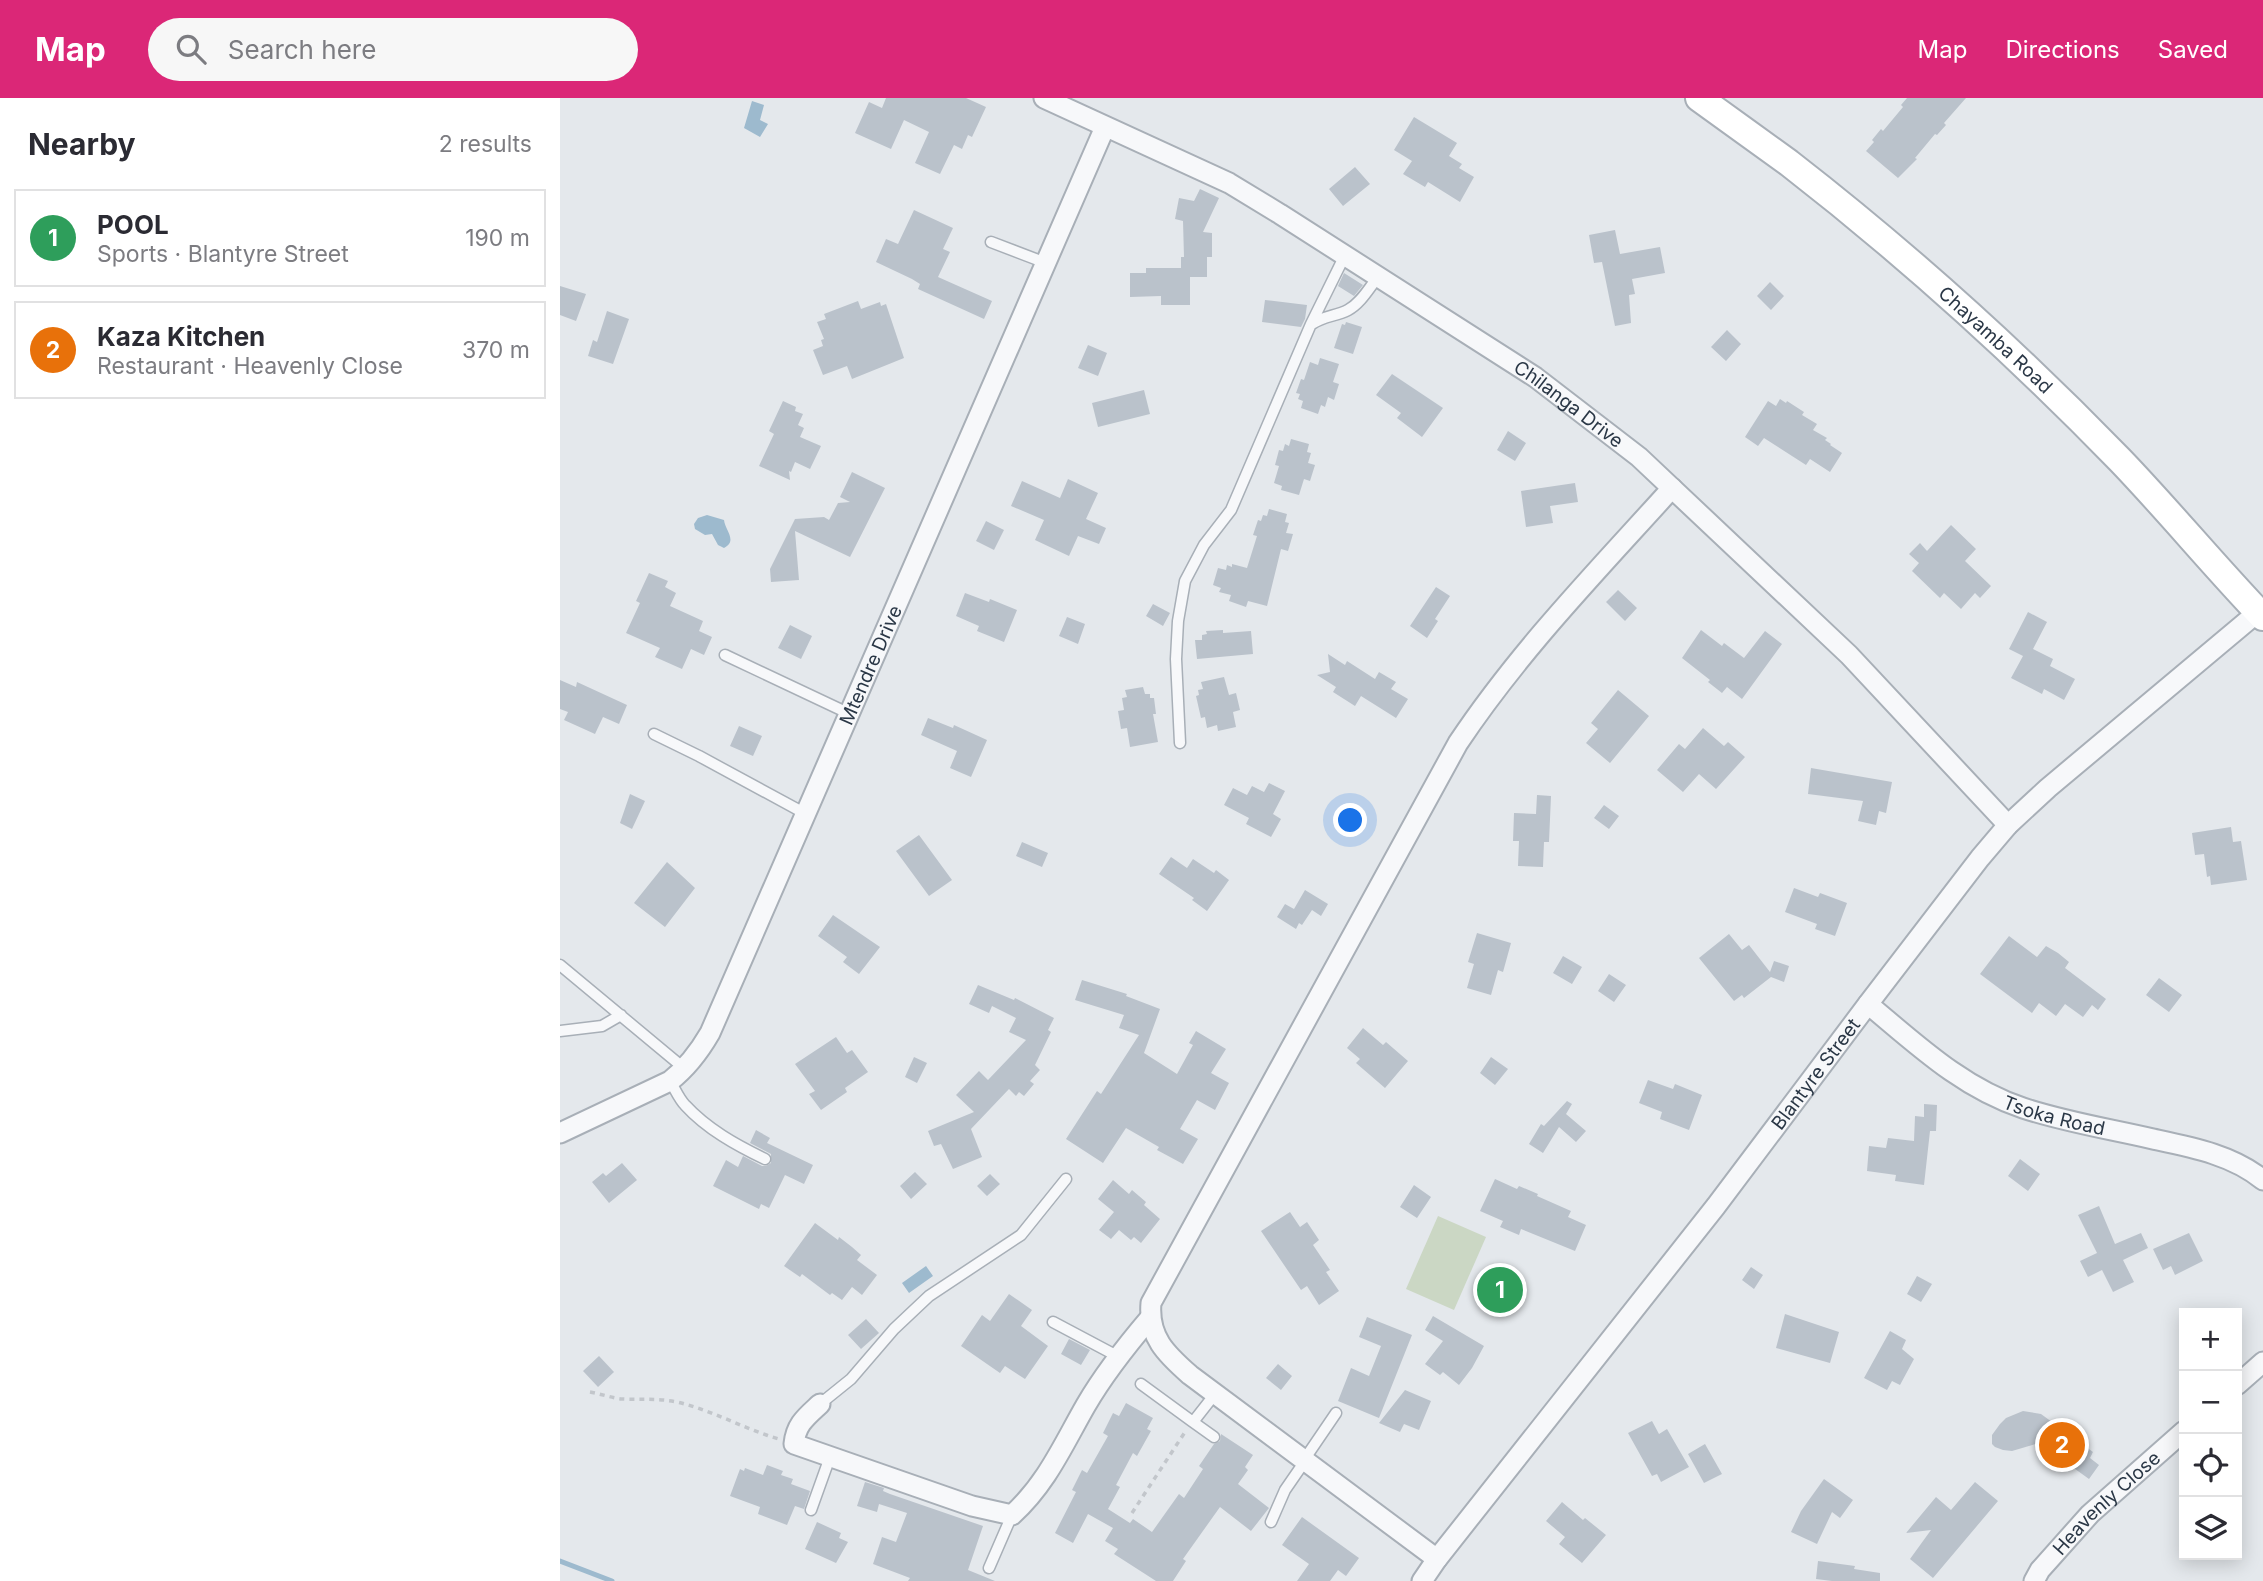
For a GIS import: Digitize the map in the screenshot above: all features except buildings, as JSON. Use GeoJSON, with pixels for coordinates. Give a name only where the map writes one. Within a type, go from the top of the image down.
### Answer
{"type":"FeatureCollection","features":[{"type":"Feature","properties":{"kind":"street","name":"Chilanga Drive"},"geometry":{"type":"LineString","coordinates":[[1044,98],[1229,183],[1535,377],[1621,442],[1849,655],[2008,825]]}},
{"type":"Feature","properties":{"kind":"street","name":"Chayamba Road"},"geometry":{"type":"LineString","coordinates":[[1699,98],[1789,163],[1877,235],[2044,385],[2121,461],[2261,614]]}},
{"type":"Feature","properties":{"kind":"street","name":"Mtendre Drive"},"geometry":{"type":"LineString","coordinates":[[560,1133],[678,1075],[698,1053],[721,1011],[1105,127]]}},
{"type":"Feature","properties":{"kind":"street"},"geometry":{"type":"LineString","coordinates":[[1437,1559],[1172,1360],[1153,1333],[1151,1303],[1458,743],[1486,701],[1542,631],[1672,488]]}},
{"type":"Feature","properties":{"kind":"street","name":"Blantyre Street"},"geometry":{"type":"LineString","coordinates":[[1422,1581],[1716,1206],[1868,1004],[2008,825],[2048,788],[2261,614]]}},
{"type":"Feature","properties":{"kind":"street","name":"Tsoka Road"},"geometry":{"type":"LineString","coordinates":[[1868,1004],[1966,1082],[2004,1101],[2047,1115],[2201,1150],[2240,1165],[2263,1180]]}},
{"type":"Feature","properties":{"kind":"street"},"geometry":{"type":"LineString","coordinates":[[820,1404],[803,1419],[796,1431],[794,1444],[972,1506],[1012,1515],[1031,1499],[1056,1462],[1087,1403],[1150,1318]]}},
{"type":"Feature","properties":{"kind":"street"},"geometry":{"type":"LineString","coordinates":[[2242,1381],[2263,1362]]}},
{"type":"Feature","properties":{"kind":"street","name":"Heavenly Close"},"geometry":{"type":"LineString","coordinates":[[2034,1581],[2040,1570],[2090,1514],[2181,1434]]}},
{"type":"Feature","properties":{"kind":"lane"},"geometry":{"type":"LineString","coordinates":[[990,242],[1046,263]]}},
{"type":"Feature","properties":{"kind":"lane"},"geometry":{"type":"LineString","coordinates":[[1180,743],[1175,659],[1185,581],[1203,545],[1231,510],[1311,324],[1345,256]]}},
{"type":"Feature","properties":{"kind":"lane"},"geometry":{"type":"LineString","coordinates":[[1311,324],[1321,318],[1347,311],[1361,300],[1378,277]]}},
{"type":"Feature","properties":{"kind":"lane"},"geometry":{"type":"LineString","coordinates":[[725,655],[850,714]]}},
{"type":"Feature","properties":{"kind":"lane"},"geometry":{"type":"LineString","coordinates":[[654,734],[699,755],[806,814]]}},
{"type":"Feature","properties":{"kind":"lane"},"geometry":{"type":"LineString","coordinates":[[560,965],[621,1016],[678,1075],[683,1104],[706,1124],[765,1159]]}},
{"type":"Feature","properties":{"kind":"lane"},"geometry":{"type":"LineString","coordinates":[[560,1031],[601,1026],[621,1016]]}},
{"type":"Feature","properties":{"kind":"lane"},"geometry":{"type":"LineString","coordinates":[[820,1404],[851,1379],[894,1329],[929,1296],[1021,1235],[1066,1178]]}},
{"type":"Feature","properties":{"kind":"lane"},"geometry":{"type":"LineString","coordinates":[[1054,1322],[1119,1357]]}},
{"type":"Feature","properties":{"kind":"lane"},"geometry":{"type":"LineString","coordinates":[[1141,1384],[1214,1437]]}},
{"type":"Feature","properties":{"kind":"lane"},"geometry":{"type":"LineString","coordinates":[[1193,1422],[1215,1394]]}},
{"type":"Feature","properties":{"kind":"lane"},"geometry":{"type":"LineString","coordinates":[[1271,1522],[1285,1490],[1336,1413]]}},
{"type":"Feature","properties":{"kind":"lane"},"geometry":{"type":"LineString","coordinates":[[811,1510],[830,1457]]}},
{"type":"Feature","properties":{"kind":"lane"},"geometry":{"type":"LineString","coordinates":[[989,1568],[1012,1515]]}},
{"type":"Feature","properties":{"kind":"path"},"geometry":{"type":"LineString","coordinates":[[590,1392],[622,1399],[675,1401],[794,1444]]}},
{"type":"Feature","properties":{"kind":"path"},"geometry":{"type":"LineString","coordinates":[[1132,1513],[1193,1422]]}},
{"type":"Feature","properties":{"kind":"green space"},"geometry":{"type":"Polygon","coordinates":[[[1438,1216],[1486,1237],[1454,1310],[1406,1289],[1438,1216]]]}},
{"type":"Feature","properties":{"kind":"water"},"geometry":{"type":"Polygon","coordinates":[[[752,101],[764,105],[760,120],[768,124],[760,137],[744,128],[752,101]]]}},
{"type":"Feature","properties":{"kind":"water"},"geometry":{"type":"Polygon","coordinates":[[[707,515],[724,520],[730,542],[724,548],[718,545],[712,534],[705,535],[695,529],[694,524],[698,518],[707,515]]]}},
{"type":"Feature","properties":{"kind":"water"},"geometry":{"type":"Polygon","coordinates":[[[926,1266],[933,1276],[909,1293],[902,1283],[926,1266]]]}},
{"type":"Feature","properties":{"kind":"water"},"geometry":{"type":"Polygon","coordinates":[[[1500,1274],[1513,1280],[1500,1307],[1488,1301],[1500,1274]]]}},
{"type":"Feature","properties":{"kind":"waterway"},"geometry":{"type":"LineString","coordinates":[[560,1561],[612,1581]]}},
{"type":"Feature","properties":{"kind":"place","name":"POOL"},"geometry":{"type":"Point","coordinates":[1500,1290]}},
{"type":"Feature","properties":{"kind":"place","name":"Kaza Kitchen"},"geometry":{"type":"Point","coordinates":[2062,1445]}}]}
